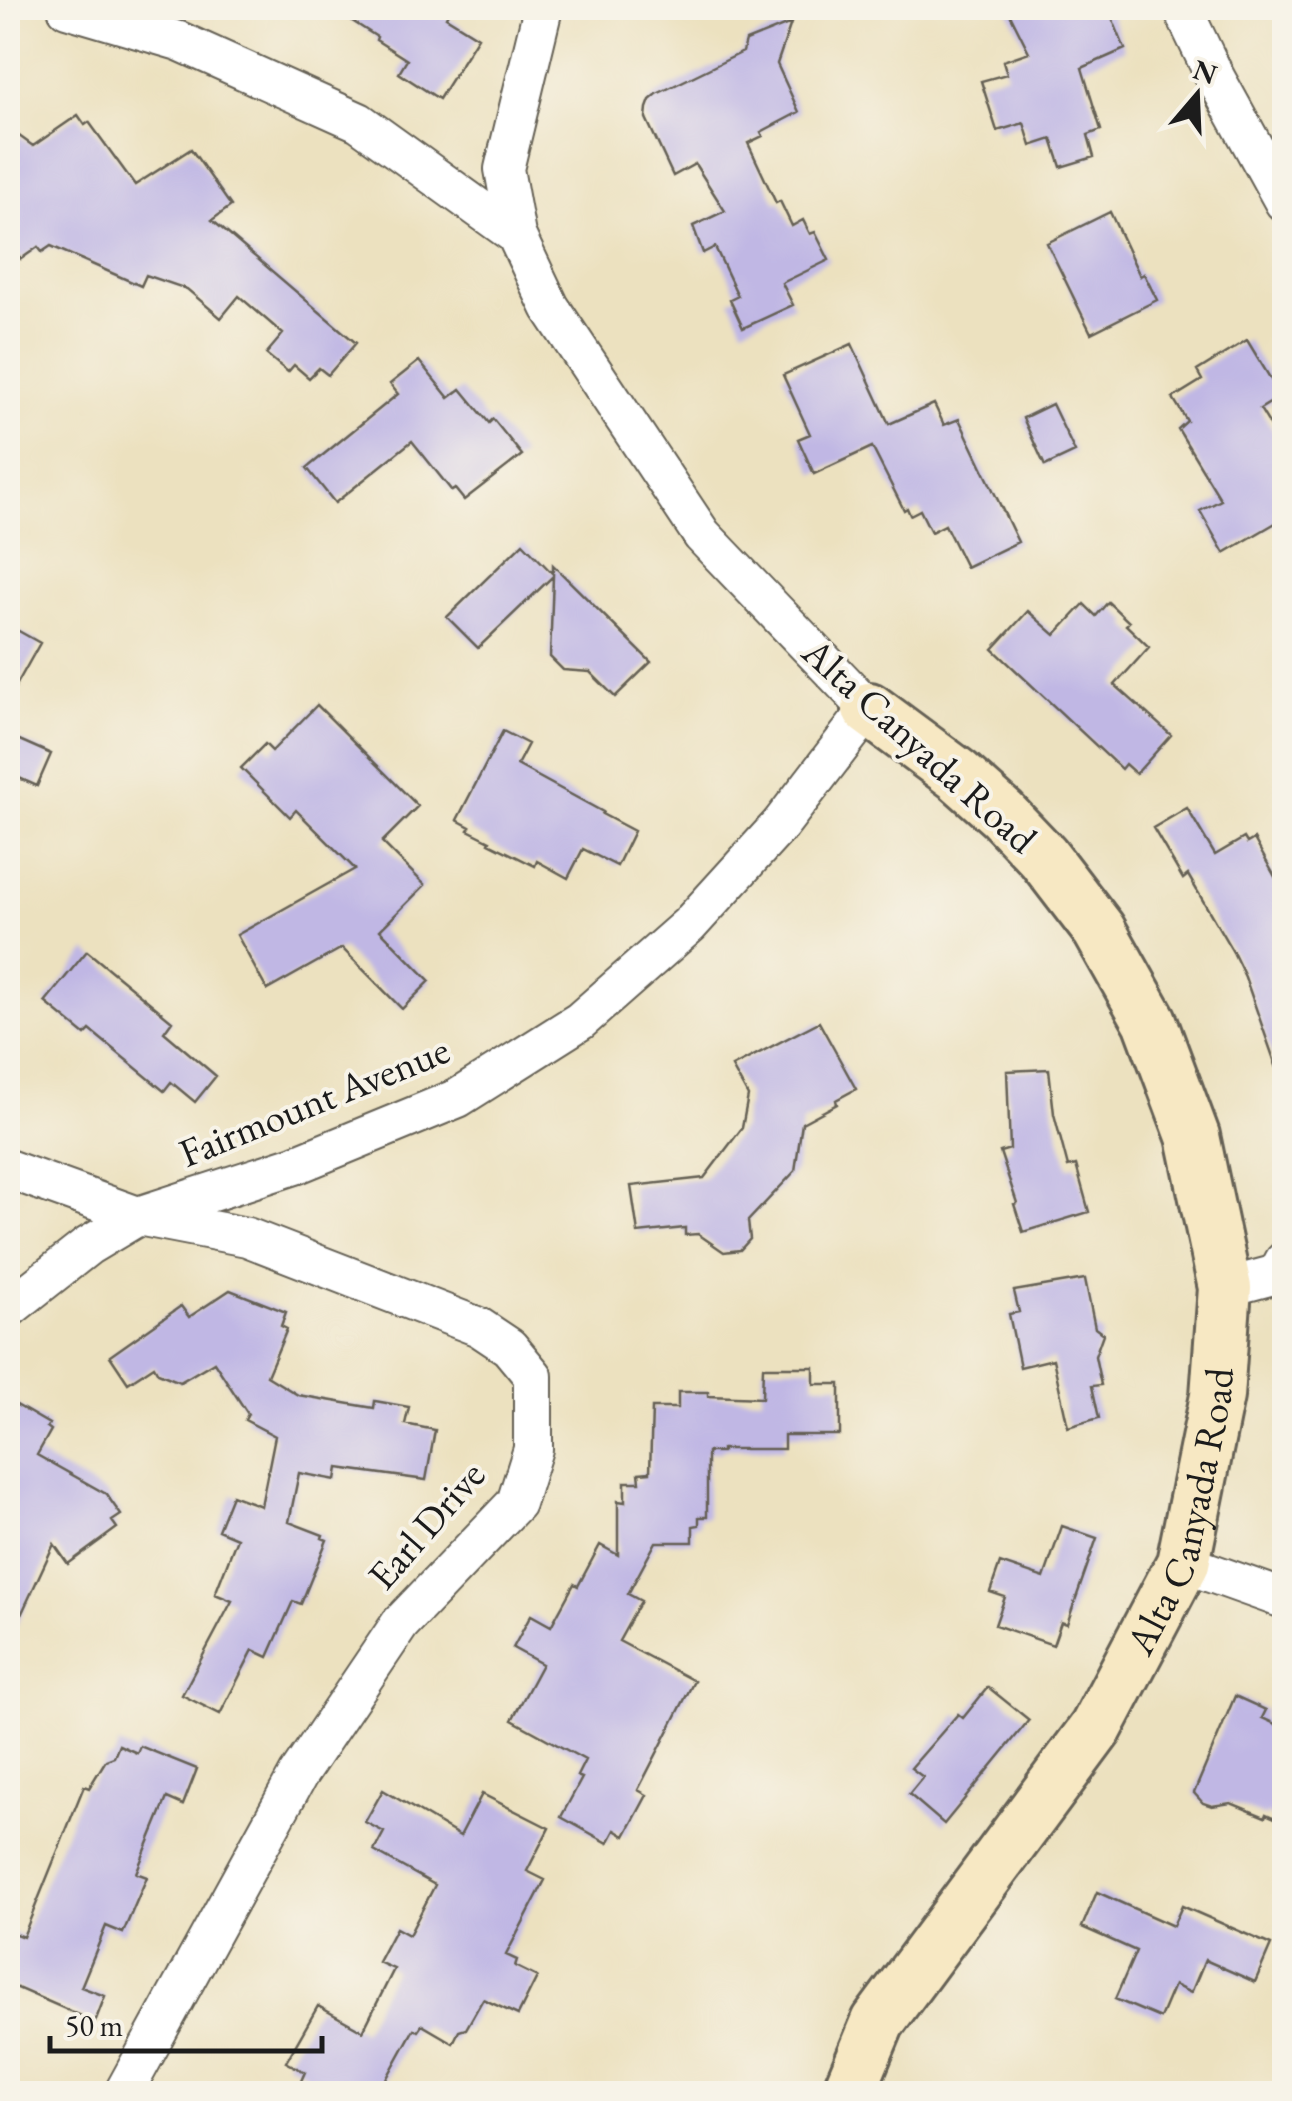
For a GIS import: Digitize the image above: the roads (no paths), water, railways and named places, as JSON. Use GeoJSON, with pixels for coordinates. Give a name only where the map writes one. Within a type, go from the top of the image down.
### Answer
{"type":"FeatureCollection","features":[{"type":"Feature","properties":{"kind":"street"},"geometry":{"type":"LineString","coordinates":[[67,8],[178,41],[359,122],[516,235]]}},
{"type":"Feature","properties":{"kind":"street","name":"Alta Canyada Road"},"geometry":{"type":"LineString","coordinates":[[543,8],[504,170],[516,235],[550,307],[702,534],[869,709],[958,774],[1002,814],[1043,857],[1100,930],[1150,1021],[1192,1136],[1225,1288],[1217,1396],[1183,1563],[1096,1728],[878,2022],[848,2094]]}},
{"type":"Feature","properties":{"kind":"street"},"geometry":{"type":"LineString","coordinates":[[1182,8],[1284,202]]}},
{"type":"Feature","properties":{"kind":"street","name":"Fairmount Avenue"},"geometry":{"type":"LineString","coordinates":[[8,1309],[88,1246],[138,1216],[296,1165],[458,1098],[580,1021],[689,924],[780,826],[869,709]]}},
{"type":"Feature","properties":{"kind":"street"},"geometry":{"type":"LineString","coordinates":[[8,1169],[138,1216]]}},
{"type":"Feature","properties":{"kind":"street","name":"Earl Drive"},"geometry":{"type":"LineString","coordinates":[[123,2094],[298,1775],[400,1624],[516,1503],[533,1449],[533,1376],[509,1347],[479,1327],[247,1237],[138,1216]]}},
{"type":"Feature","properties":{"kind":"street"},"geometry":{"type":"LineString","coordinates":[[1225,1288],[1277,1274],[1284,1260]]}},
{"type":"Feature","properties":{"kind":"street"},"geometry":{"type":"LineString","coordinates":[[1183,1563],[1284,1599]]}}]}
